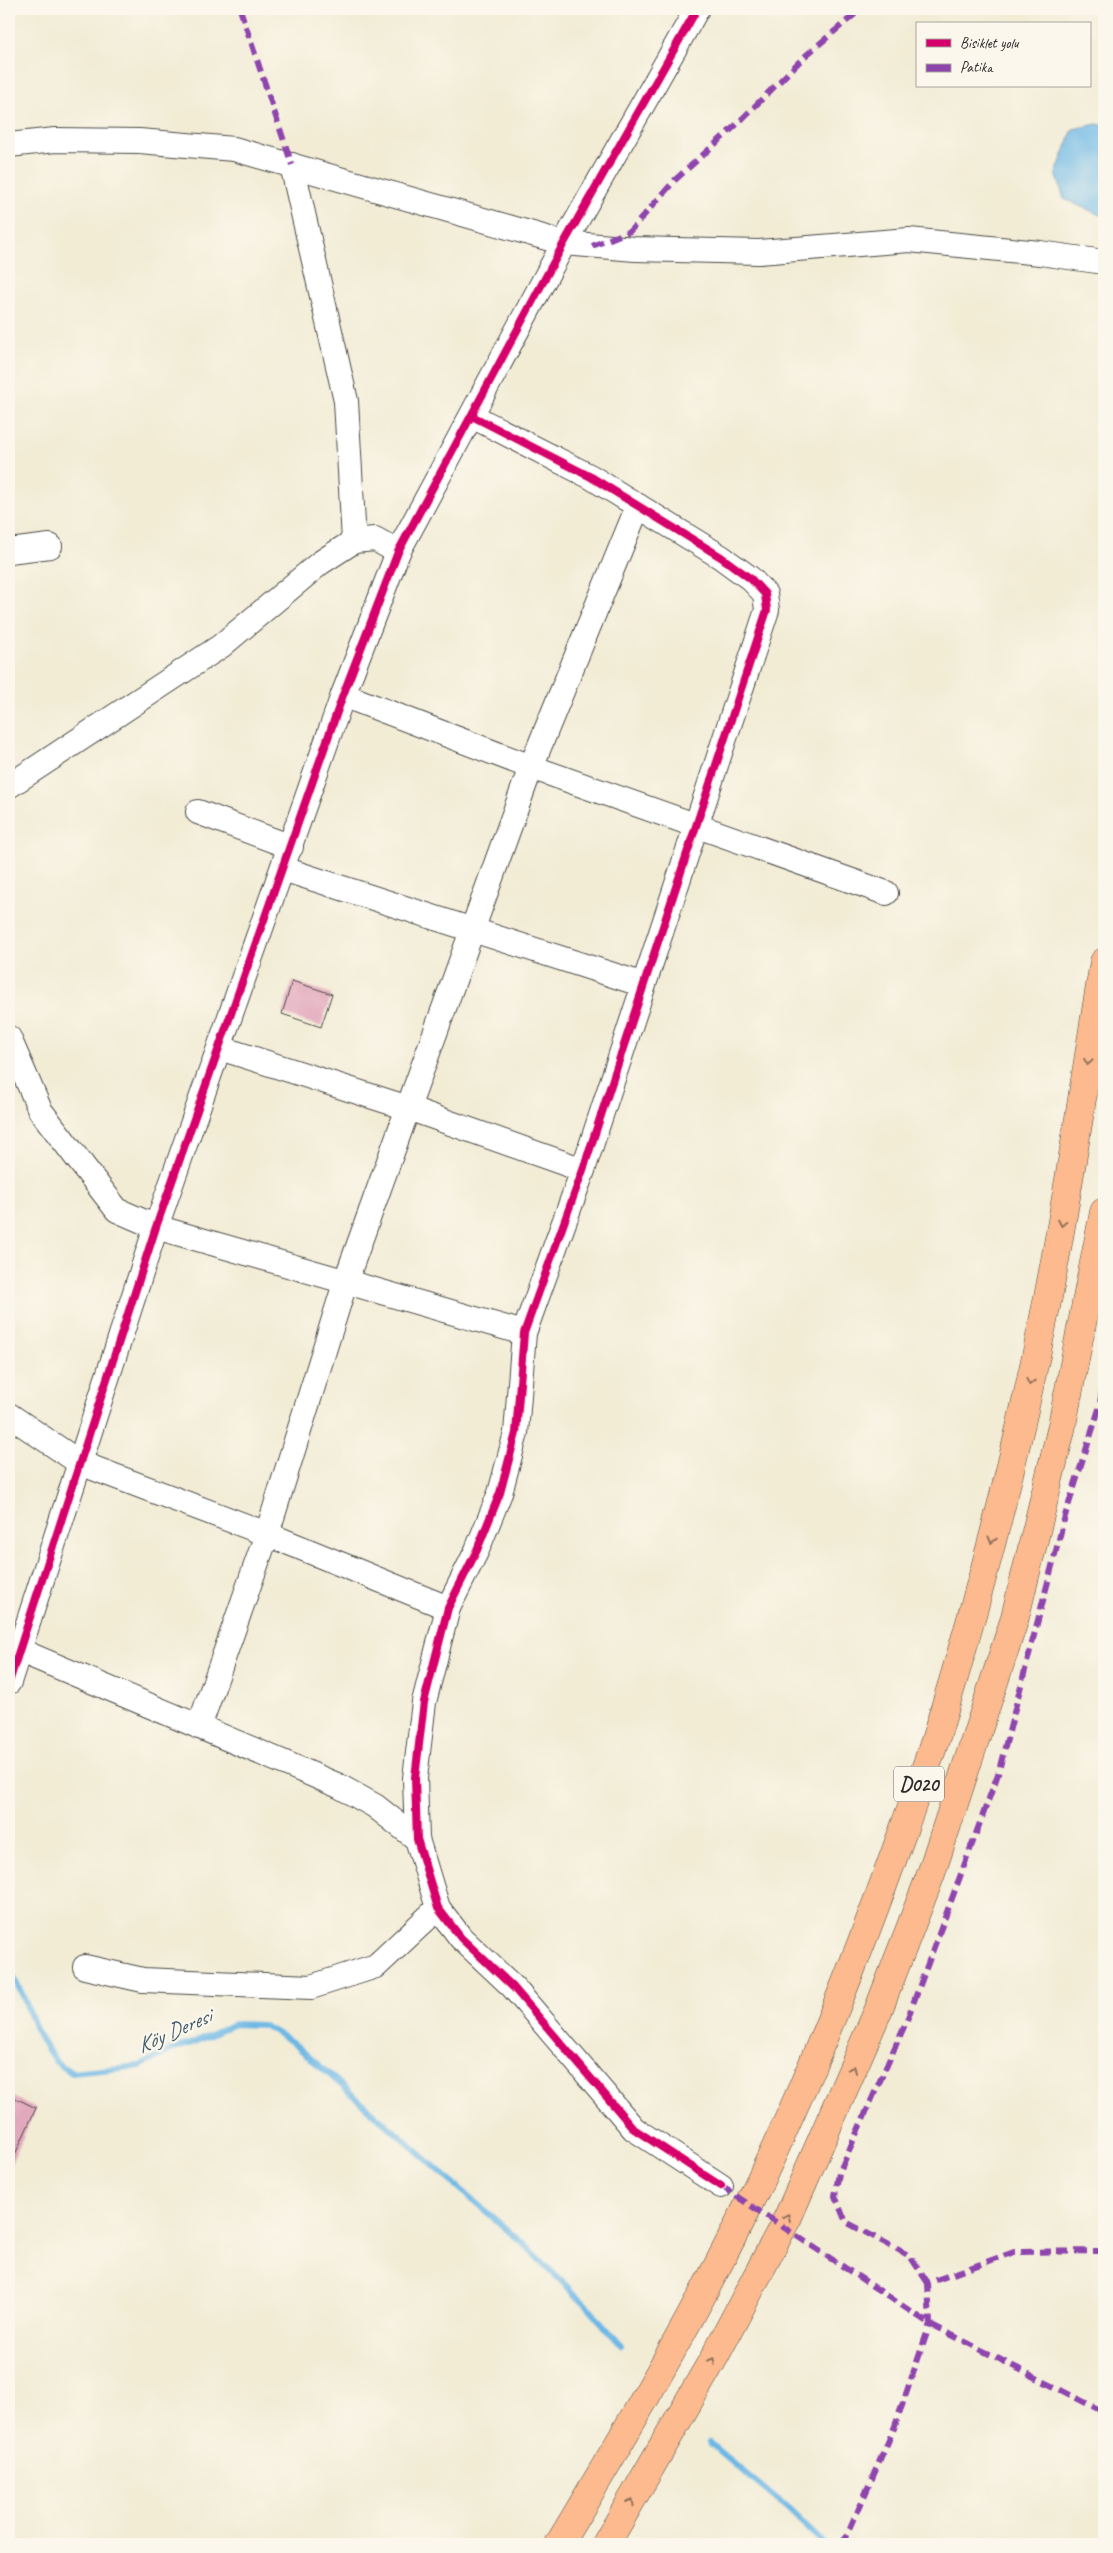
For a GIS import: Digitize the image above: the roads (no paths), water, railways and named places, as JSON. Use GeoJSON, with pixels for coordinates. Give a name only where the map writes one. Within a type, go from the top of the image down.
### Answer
{"type":"FeatureCollection","features":[{"type":"Feature","properties":{"kind":"highway","name":"D020"},"geometry":{"type":"LineString","coordinates":[[559,2544],[645,2398],[767,2166],[876,1906],[939,1730],[983,1573],[1033,1370],[1064,1208],[1104,962]]}},
{"type":"Feature","properties":{"kind":"highway","name":"D020"},"geometry":{"type":"LineString","coordinates":[[606,2544],[716,2356],[788,2217],[878,2011],[931,1874],[1014,1621],[1063,1421],[1104,1212]]}},
{"type":"Feature","properties":{"kind":"street"},"geometry":{"type":"LineString","coordinates":[[9,1682],[14,1648],[80,1463],[156,1227],[343,695],[398,552],[564,243],[696,9]]}},
{"type":"Feature","properties":{"kind":"street"},"geometry":{"type":"LineString","coordinates":[[9,145],[55,140],[139,141],[234,149],[564,243],[635,249],[759,252],[909,240],[1040,253],[1104,262]]}},
{"type":"Feature","properties":{"kind":"street"},"geometry":{"type":"LineString","coordinates":[[292,165],[346,401],[354,541]]}},
{"type":"Feature","properties":{"kind":"street"},"geometry":{"type":"LineString","coordinates":[[472,416],[591,477],[721,557],[751,579],[765,594],[767,610],[697,826],[583,1170],[524,1333],[516,1433],[500,1493],[478,1550],[448,1608],[424,1702],[415,1778],[417,1839],[438,1908],[462,1938],[513,1987],[634,2129],[721,2186]]}},
{"type":"Feature","properties":{"kind":"street"},"geometry":{"type":"LineString","coordinates":[[199,1727],[267,1534],[346,1280],[531,767],[638,506]]}},
{"type":"Feature","properties":{"kind":"street"},"geometry":{"type":"LineString","coordinates":[[9,786],[221,646],[320,563],[354,541],[375,539],[398,552]]}},
{"type":"Feature","properties":{"kind":"street"},"geometry":{"type":"LineString","coordinates":[[9,551],[50,546]]}},
{"type":"Feature","properties":{"kind":"street"},"geometry":{"type":"LineString","coordinates":[[343,695],[531,767],[886,893]]}},
{"type":"Feature","properties":{"kind":"street"},"geometry":{"type":"LineString","coordinates":[[198,812],[287,858],[473,930],[644,985]]}},
{"type":"Feature","properties":{"kind":"street"},"geometry":{"type":"LineString","coordinates":[[9,1038],[40,1110],[117,1210],[156,1227],[346,1280],[524,1333]]}},
{"type":"Feature","properties":{"kind":"street"},"geometry":{"type":"LineString","coordinates":[[220,1048],[408,1108],[583,1170]]}},
{"type":"Feature","properties":{"kind":"street"},"geometry":{"type":"LineString","coordinates":[[9,1416],[80,1463],[267,1534],[448,1608]]}},
{"type":"Feature","properties":{"kind":"street"},"geometry":{"type":"LineString","coordinates":[[14,1648],[339,1786],[375,1806],[417,1839]]}},
{"type":"Feature","properties":{"kind":"street"},"geometry":{"type":"LineString","coordinates":[[85,1967],[144,1980],[311,1987],[376,1966],[438,1908]]}},
{"type":"Feature","properties":{"kind":"water"},"geometry":{"type":"Polygon","coordinates":[[[1096,124],[1104,125],[1104,214],[1100,215],[1064,199],[1056,173],[1073,129],[1096,124]]]}},
{"type":"Feature","properties":{"kind":"waterway","name":"Köy Deresi"},"geometry":{"type":"LineString","coordinates":[[9,1969],[22,1994],[39,2036],[56,2062],[72,2073],[140,2066],[171,2050],[195,2042],[234,2024],[263,2025],[292,2042],[521,2242],[585,2304],[621,2345]]}},
{"type":"Feature","properties":{"kind":"waterway"},"geometry":{"type":"LineString","coordinates":[[709,2443],[789,2510],[824,2544]]}}]}
